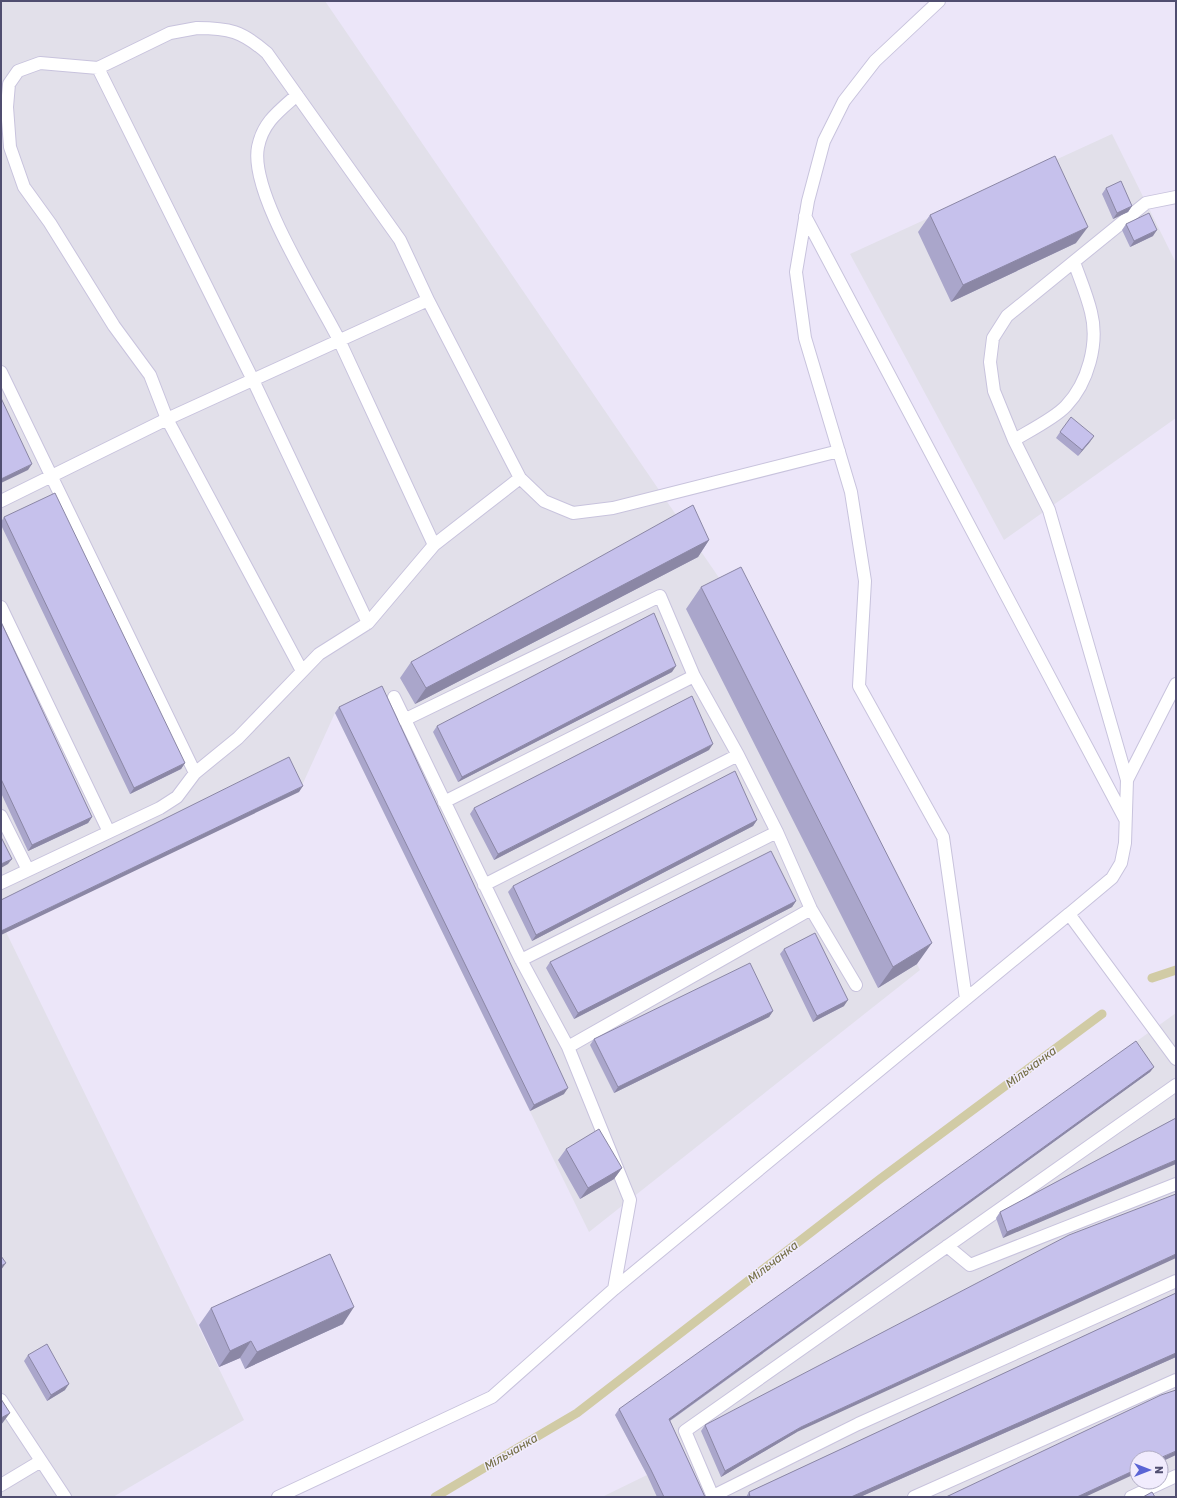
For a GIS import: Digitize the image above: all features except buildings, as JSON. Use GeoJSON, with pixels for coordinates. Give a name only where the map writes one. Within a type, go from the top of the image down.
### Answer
{"type":"FeatureCollection","features":[{"type":"Feature","properties":{"kind":"lane"},"geometry":{"type":"LineString","coordinates":[[939,1],[875,61],[844,101],[824,141],[805,216],[796,272],[805,338],[851,492],[865,581],[859,686],[943,837],[966,999]]}},
{"type":"Feature","properties":{"kind":"lane"},"geometry":{"type":"LineString","coordinates":[[302,671],[167,419],[150,375],[114,326],[50,223],[24,187],[10,147],[7,100],[9,84],[18,71],[40,63],[98,68],[170,33],[197,28],[225,28],[253,40],[267,53],[400,240],[428,300],[520,478],[544,501],[573,513],[613,508],[839,451]]}},
{"type":"Feature","properties":{"kind":"lane"},"geometry":{"type":"LineString","coordinates":[[98,68],[253,380],[368,623]]}},
{"type":"Feature","properties":{"kind":"lane"},"geometry":{"type":"LineString","coordinates":[[297,95],[268,120],[258,147],[259,174],[271,211],[339,340],[434,545]]}},
{"type":"Feature","properties":{"kind":"lane"},"geometry":{"type":"LineString","coordinates":[[278,1497],[492,1397],[614,1289],[1112,878],[1121,863],[1125,843],[1127,780],[1049,510],[1014,440],[994,391],[990,362],[993,338],[1007,316],[1146,203],[1176,197]]}},
{"type":"Feature","properties":{"kind":"lane"},"geometry":{"type":"LineString","coordinates":[[805,216],[1125,819]]}},
{"type":"Feature","properties":{"kind":"lane"},"geometry":{"type":"LineString","coordinates":[[1014,440],[1065,407],[1078,392],[1089,366],[1093,340],[1092,312],[1074,262]]}},
{"type":"Feature","properties":{"kind":"lane"},"geometry":{"type":"LineString","coordinates":[[1,501],[167,419],[428,300]]}},
{"type":"Feature","properties":{"kind":"lane"},"geometry":{"type":"LineString","coordinates":[[1,372],[195,773]]}},
{"type":"Feature","properties":{"kind":"lane"},"geometry":{"type":"LineString","coordinates":[[1,883],[160,808],[177,797],[195,773],[238,738],[319,654],[368,623],[434,545],[520,478]]}},
{"type":"Feature","properties":{"kind":"lane"},"geometry":{"type":"LineString","coordinates":[[404,720],[660,596],[694,676],[738,755],[777,832],[811,909],[856,985]]}},
{"type":"Feature","properties":{"kind":"lane"},"geometry":{"type":"LineString","coordinates":[[1,607],[109,832]]}},
{"type":"Feature","properties":{"kind":"lane"},"geometry":{"type":"LineString","coordinates":[[444,802],[694,676]]}},
{"type":"Feature","properties":{"kind":"lane"},"geometry":{"type":"LineString","coordinates":[[1127,780],[1176,684]]}},
{"type":"Feature","properties":{"kind":"lane"},"geometry":{"type":"LineString","coordinates":[[394,697],[484,885],[568,1047],[630,1200],[614,1289]]}},
{"type":"Feature","properties":{"kind":"lane"},"geometry":{"type":"LineString","coordinates":[[484,885],[738,755]]}},
{"type":"Feature","properties":{"kind":"lane"},"geometry":{"type":"LineString","coordinates":[[1,816],[28,870]]}},
{"type":"Feature","properties":{"kind":"lane"},"geometry":{"type":"LineString","coordinates":[[522,960],[777,832]]}},
{"type":"Feature","properties":{"kind":"lane"},"geometry":{"type":"LineString","coordinates":[[568,1047],[811,909]]}},
{"type":"Feature","properties":{"kind":"lane"},"geometry":{"type":"LineString","coordinates":[[1069,914],[1175,1056]]}},
{"type":"Feature","properties":{"kind":"lane"},"geometry":{"type":"LineString","coordinates":[[1176,1085],[685,1431],[713,1497],[858,1424],[1176,1281]]}},
{"type":"Feature","properties":{"kind":"lane"},"geometry":{"type":"LineString","coordinates":[[947,1246],[970,1266],[1176,1184]]}},
{"type":"Feature","properties":{"kind":"lane"},"geometry":{"type":"LineString","coordinates":[[914,1497],[1176,1380]]}},
{"type":"Feature","properties":{"kind":"lane"},"geometry":{"type":"LineString","coordinates":[[1,1400],[65,1497]]}},
{"type":"Feature","properties":{"kind":"lane"},"geometry":{"type":"LineString","coordinates":[[1,1485],[41,1461]]}},
{"type":"Feature","properties":{"kind":"lane"},"geometry":{"type":"LineString","coordinates":[[1131,1497],[1176,1476]]}},
{"type":"Feature","properties":{"kind":"shaded area"},"geometry":{"type":"Polygon","coordinates":[[[1,1],[325,1],[726,588],[920,970],[589,1232],[335,713],[299,792],[6,932],[244,1420],[113,1497],[1,1497],[1,1]]]}},
{"type":"Feature","properties":{"kind":"shaded area"},"geometry":{"type":"Polygon","coordinates":[[[1112,134],[1176,263],[1176,418],[1004,540],[850,254],[1112,134]]]}},
{"type":"Feature","properties":{"kind":"shaded area"},"geometry":{"type":"Polygon","coordinates":[[[1176,1013],[1176,1497],[602,1497],[647,1475],[615,1415],[1176,1013]]]}},
{"type":"Feature","properties":{"kind":"waterway","name":"Мільчанка"},"geometry":{"type":"LineString","coordinates":[[1152,978],[1176,970]]}},
{"type":"Feature","properties":{"kind":"waterway","name":"Мільчанка"},"geometry":{"type":"LineString","coordinates":[[435,1497],[577,1413],[880,1179],[1102,1014]]}}]}
